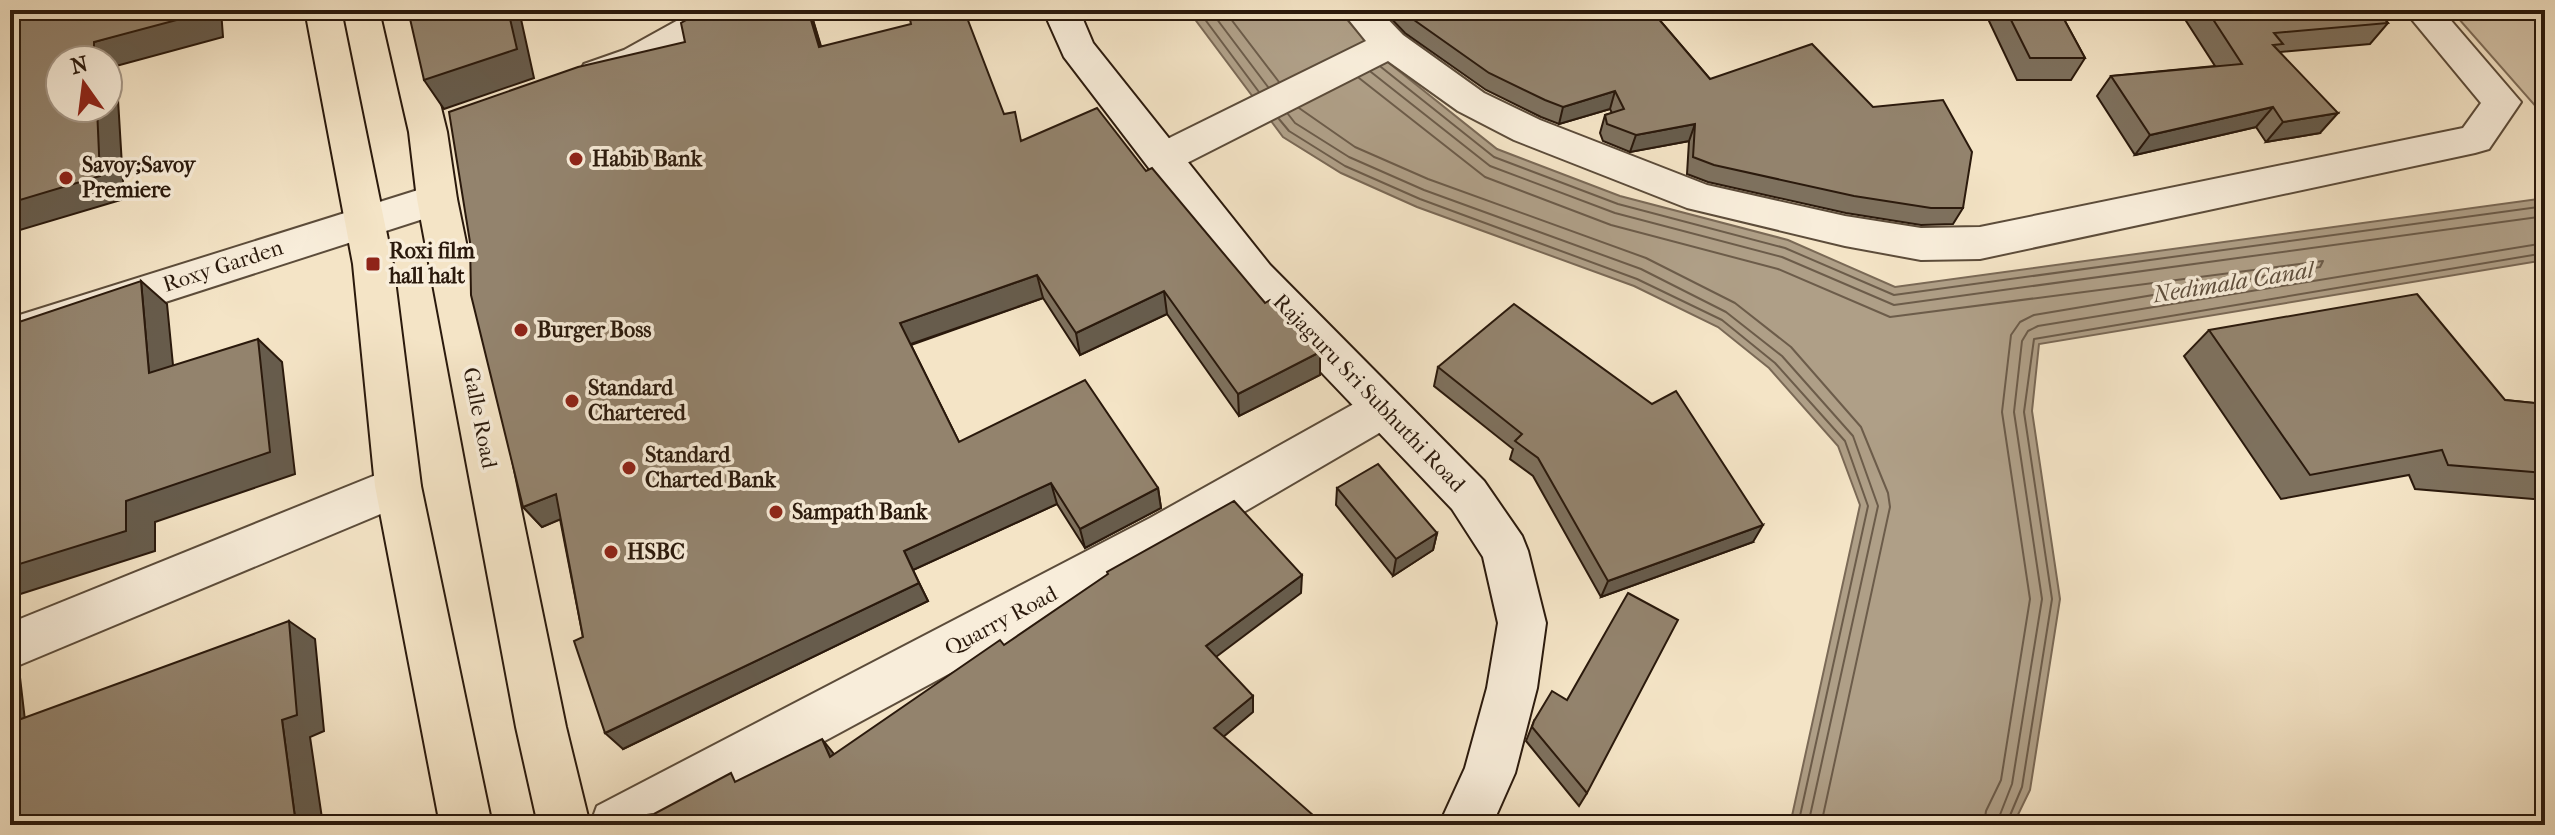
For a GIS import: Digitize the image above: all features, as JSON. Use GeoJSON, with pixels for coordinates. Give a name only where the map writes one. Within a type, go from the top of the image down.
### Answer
{"type":"FeatureCollection","features":[{"type":"Feature","properties":{"kind":"highway"},"geometry":{"type":"LineString","coordinates":[[323,10],[373,264],[398,486],[466,825]]}},
{"type":"Feature","properties":{"kind":"highway","name":"Galle Road"},"geometry":{"type":"LineString","coordinates":[[399,10],[443,127],[437,199],[541,727],[564,825]]}},
{"type":"Feature","properties":{"kind":"street"},"geometry":{"type":"LineString","coordinates":[[562,85],[637,59],[702,23],[748,10]]}},
{"type":"Feature","properties":{"kind":"street","name":"Rajaguru Sri Subhuthi Road"},"geometry":{"type":"LineString","coordinates":[[1061,10],[1077,48],[1255,276],[1468,495],[1505,551],[1522,623],[1512,688],[1489,773],[1465,825]]}},
{"type":"Feature","properties":{"kind":"street"},"geometry":{"type":"LineString","coordinates":[[1359,10],[1390,44],[1471,102],[1701,198],[1845,231],[1921,244],[1951,245],[1980,243],[2475,139],[2502,102],[2422,10]]}},
{"type":"Feature","properties":{"kind":"street"},"geometry":{"type":"LineString","coordinates":[[1165,157],[1390,44]]}},
{"type":"Feature","properties":{"kind":"street","name":"Roxy Garden"},"geometry":{"type":"LineString","coordinates":[[10,335],[437,199]]}},
{"type":"Feature","properties":{"kind":"street","name":"Quarry Road"},"geometry":{"type":"LineString","coordinates":[[616,825],[1166,533],[1383,409]]}},
{"type":"Feature","properties":{"kind":"street"},"geometry":{"type":"LineString","coordinates":[[10,646],[398,486]]}},
{"type":"Feature","properties":{"kind":"shaded area"},"geometry":{"type":"Polygon","coordinates":[[[2451,10],[2545,10],[2545,117],[2451,10]]]}},
{"type":"Feature","properties":{"kind":"water","name":"Nedimala Canal"},"geometry":{"type":"Polygon","coordinates":[[[1188,10],[1339,10],[1374,51],[1497,149],[1620,196],[1788,240],[1895,287],[2545,198],[2545,260],[2039,344],[2032,411],[2060,599],[2030,790],[2013,825],[1790,825],[1860,505],[1838,446],[1769,368],[1718,327],[1634,286],[1417,207],[1341,173],[1283,137],[1188,10]]]}},
{"type":"Feature","properties":{"kind":"building"},"geometry":{"type":"Polygon","coordinates":[[[10,10],[203,10],[203,13],[94,44],[44,44],[44,124],[98,124],[100,176],[10,203],[10,10]]]}},
{"type":"Feature","properties":{"kind":"building"},"geometry":{"type":"Polygon","coordinates":[[[408,10],[508,10],[517,49],[424,80],[408,10]]]}},
{"type":"Feature","properties":{"kind":"building"},"geometry":{"type":"Polygon","coordinates":[[[704,10],[808,10],[819,47],[911,24],[908,10],[964,10],[1004,114],[1015,112],[1021,141],[1097,108],[1146,171],[1152,168],[1265,303],[1270,300],[1320,352],[1238,394],[1164,291],[1076,333],[1037,275],[900,323],[959,442],[1085,380],[1158,488],[1080,529],[1051,483],[904,551],[919,583],[605,733],[574,641],[583,637],[556,494],[523,507],[471,295],[470,242],[449,112],[578,67],[685,42],[681,23],[704,10]]]}},
{"type":"Feature","properties":{"kind":"building"},"geometry":{"type":"Polygon","coordinates":[[[1402,10],[1651,10],[1710,79],[1812,44],[1873,107],[1943,100],[1972,152],[1963,208],[1931,208],[1854,196],[1714,165],[1693,157],[1695,124],[1636,135],[1607,124],[1605,115],[1624,109],[1615,91],[1563,107],[1545,100],[1489,73],[1402,10]]]}},
{"type":"Feature","properties":{"kind":"building"},"geometry":{"type":"Polygon","coordinates":[[[2006,10],[2059,10],[2085,58],[2030,58],[2006,10]]]}},
{"type":"Feature","properties":{"kind":"building"},"geometry":{"type":"Polygon","coordinates":[[[2207,10],[2377,10],[2388,23],[2274,33],[2283,44],[2273,45],[2338,113],[2283,122],[2273,107],[2150,135],[2111,76],[2242,64],[2207,10]]]}},
{"type":"Feature","properties":{"kind":"building"},"geometry":{"type":"Polygon","coordinates":[[[141,281],[149,373],[258,339],[270,452],[126,501],[126,531],[10,567],[10,325],[141,281]]]}},
{"type":"Feature","properties":{"kind":"building"},"geometry":{"type":"Polygon","coordinates":[[[2417,294],[2505,400],[2545,404],[2545,473],[2448,465],[2442,450],[2310,475],[2209,330],[2417,294]]]}},
{"type":"Feature","properties":{"kind":"building"},"geometry":{"type":"Polygon","coordinates":[[[1514,304],[1652,404],[1676,391],[1763,525],[1608,581],[1538,458],[1515,441],[1522,434],[1438,367],[1514,304]]]}},
{"type":"Feature","properties":{"kind":"building"},"geometry":{"type":"Polygon","coordinates":[[[1378,464],[1437,533],[1396,559],[1337,488],[1378,464]]]}},
{"type":"Feature","properties":{"kind":"building"},"geometry":{"type":"Polygon","coordinates":[[[1234,501],[1302,575],[1206,646],[1253,696],[1214,728],[1322,823],[1320,825],[634,825],[631,817],[654,814],[731,773],[735,782],[822,739],[830,757],[1000,640],[1004,645],[1107,572],[1234,501]]]}},
{"type":"Feature","properties":{"kind":"building"},"geometry":{"type":"Polygon","coordinates":[[[1628,593],[1678,620],[1587,793],[1532,727],[1552,691],[1567,700],[1628,593]]]}},
{"type":"Feature","properties":{"kind":"building"},"geometry":{"type":"Polygon","coordinates":[[[289,621],[297,715],[282,720],[296,825],[10,825],[10,723],[289,621]]]}},
{"type":"Feature","properties":{"kind":"place","name":"Habib Bank"},"geometry":{"type":"Point","coordinates":[576,159]}},
{"type":"Feature","properties":{"kind":"place","name":"Savoy;Savoy Premiere"},"geometry":{"type":"Point","coordinates":[66,178]}},
{"type":"Feature","properties":{"kind":"place","name":"Roxi film hall halt"},"geometry":{"type":"Point","coordinates":[373,264]}},
{"type":"Feature","properties":{"kind":"place","name":"Burger Boss"},"geometry":{"type":"Point","coordinates":[521,330]}},
{"type":"Feature","properties":{"kind":"place","name":"Standard Chartered"},"geometry":{"type":"Point","coordinates":[572,401]}},
{"type":"Feature","properties":{"kind":"place","name":"Standard Charted Bank"},"geometry":{"type":"Point","coordinates":[629,468]}},
{"type":"Feature","properties":{"kind":"place","name":"Sampath Bank"},"geometry":{"type":"Point","coordinates":[776,512]}},
{"type":"Feature","properties":{"kind":"place","name":"HSBC"},"geometry":{"type":"Point","coordinates":[611,552]}}]}
